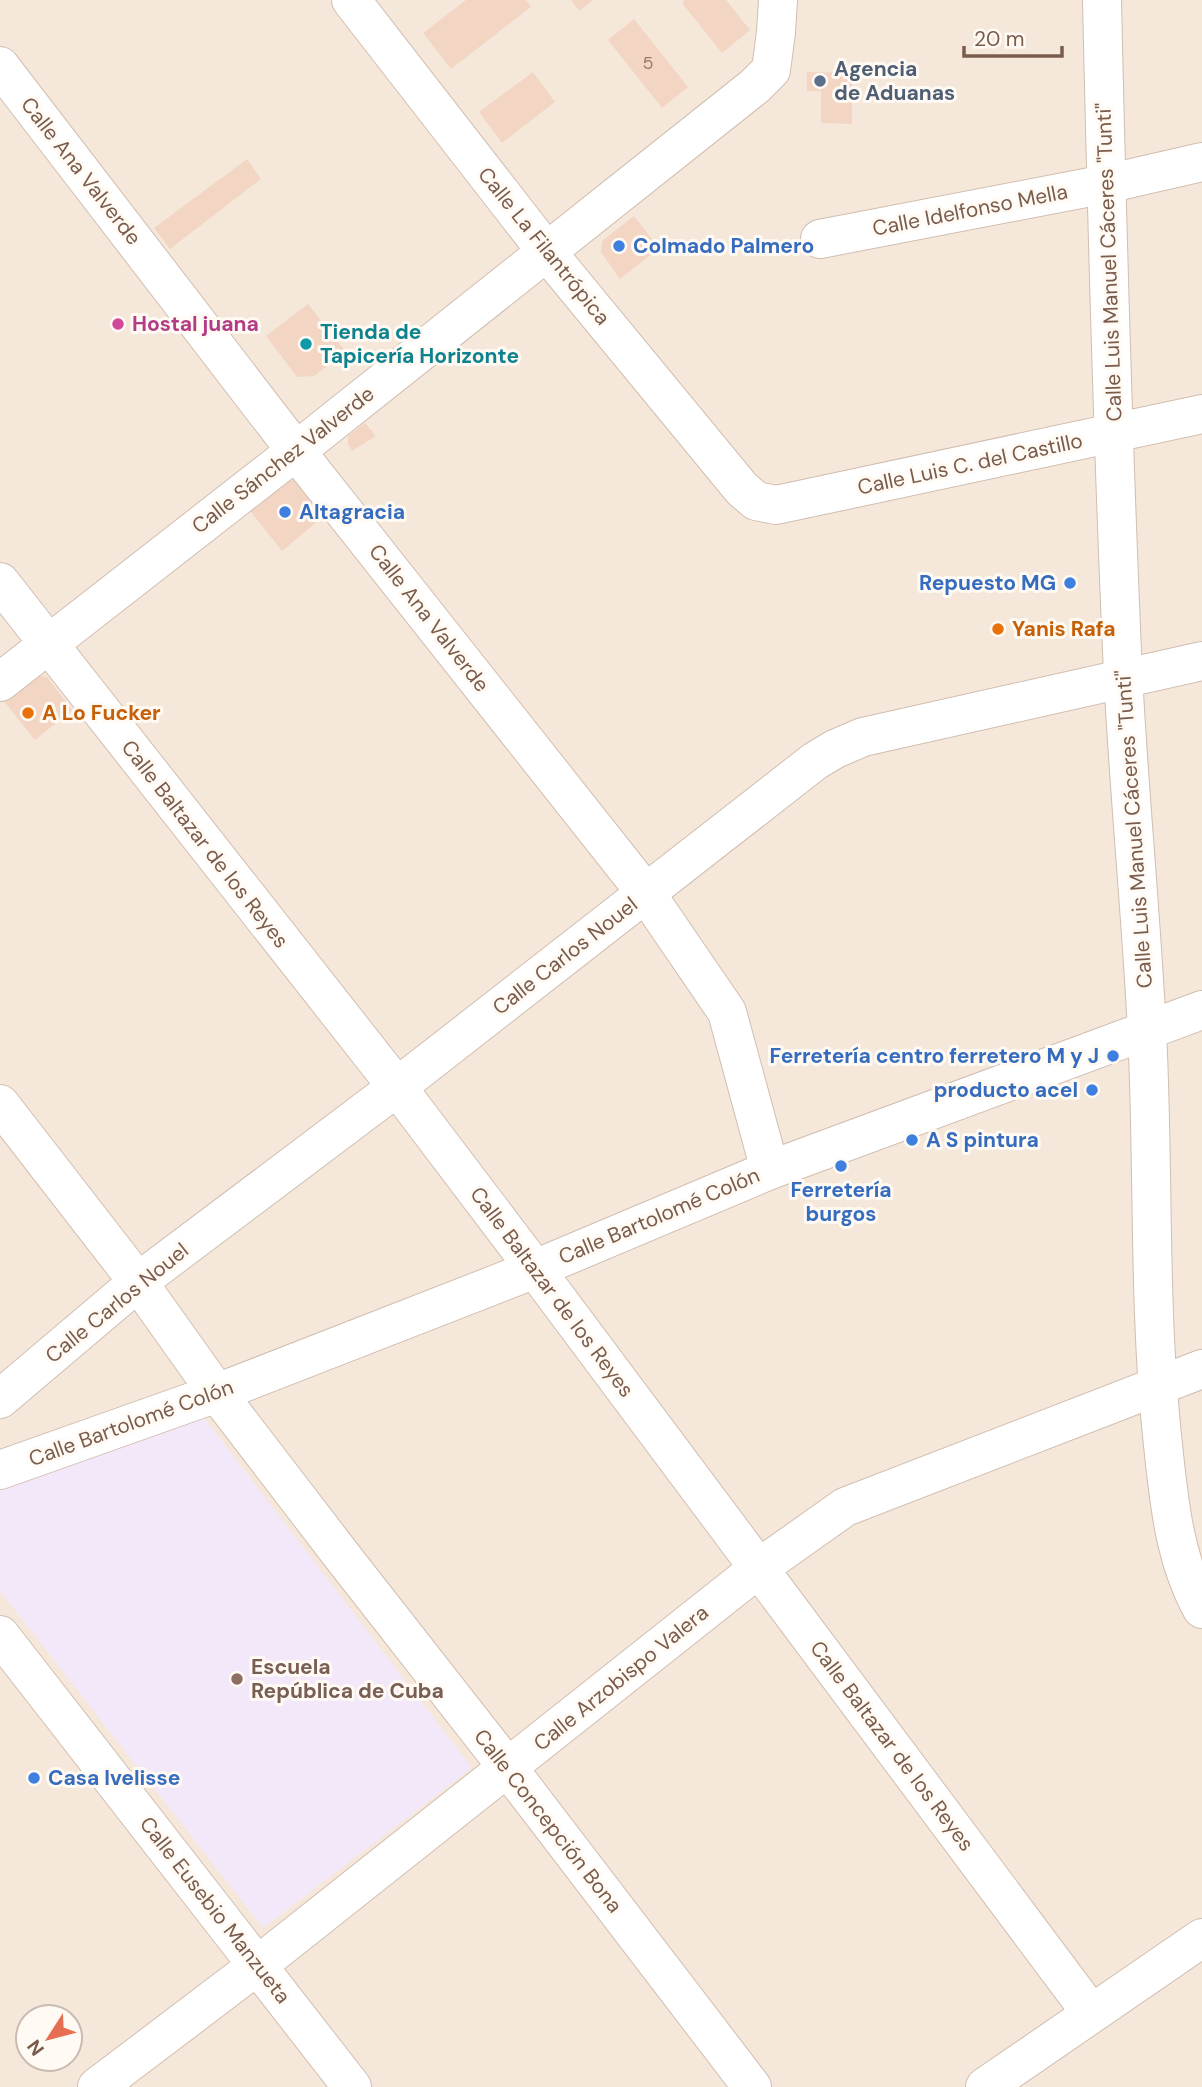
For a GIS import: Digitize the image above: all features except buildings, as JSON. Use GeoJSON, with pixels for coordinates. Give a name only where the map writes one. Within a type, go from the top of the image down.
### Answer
{"type":"FeatureCollection","features":[{"type":"Feature","properties":{"kind":"street","name":"Calle La Filantrópica"},"geometry":{"type":"LineString","coordinates":[[351,0],[546,251],[742,489]]}},
{"type":"Feature","properties":{"kind":"street"},"geometry":{"type":"LineString","coordinates":[[752,0],[777,16]]}},
{"type":"Feature","properties":{"kind":"street","name":"Calle Luis Manuel Cáceres \"Tunti\""},"geometry":{"type":"LineString","coordinates":[[1102,0],[1123,677],[1147,1031],[1157,1387],[1175,1536],[1186,1579],[1202,1609]]}},
{"type":"Feature","properties":{"kind":"street","name":"Calle Sánchez Valverde"},"geometry":{"type":"LineString","coordinates":[[0,682],[755,86],[771,70],[777,16]]}},
{"type":"Feature","properties":{"kind":"street","name":"Calle Ana Valverde"},"geometry":{"type":"LineString","coordinates":[[0,66],[296,451],[645,892],[727,1012],[769,1170]]}},
{"type":"Feature","properties":{"kind":"street","name":"Calle Idelfonso Mella"},"geometry":{"type":"LineString","coordinates":[[820,239],[1106,184],[1202,162]]}},
{"type":"Feature","properties":{"kind":"street","name":"Calle Luis C. del Castillo"},"geometry":{"type":"LineString","coordinates":[[742,489],[756,501],[776,505],[1202,414]]}},
{"type":"Feature","properties":{"kind":"street","name":"Calle Baltazar de los Reyes"},"geometry":{"type":"LineString","coordinates":[[0,582],[397,1087],[1091,2012]]}},
{"type":"Feature","properties":{"kind":"street","name":"Calle Carlos Nouel"},"geometry":{"type":"LineString","coordinates":[[0,1399],[138,1282],[397,1087],[645,892],[835,749],[863,737],[1202,661]]}},
{"type":"Feature","properties":{"kind":"street","name":"Calle Bartolomé Colón"},"geometry":{"type":"LineString","coordinates":[[0,1470],[217,1393],[535,1269],[769,1170],[1202,1010]]}},
{"type":"Feature","properties":{"kind":"street"},"geometry":{"type":"LineString","coordinates":[[0,1104],[138,1282],[217,1393]]}},
{"type":"Feature","properties":{"kind":"street","name":"Calle Arzobispo Valera"},"geometry":{"type":"LineString","coordinates":[[97,2087],[258,1965],[759,1568],[845,1507],[1202,1369]]}},
{"type":"Feature","properties":{"kind":"street","name":"Calle Concepción Bona"},"geometry":{"type":"LineString","coordinates":[[217,1393],[752,2087]]}},
{"type":"Feature","properties":{"kind":"street","name":"Calle Eusebio Manzueta"},"geometry":{"type":"LineString","coordinates":[[0,1634],[352,2087]]}},
{"type":"Feature","properties":{"kind":"street"},"geometry":{"type":"LineString","coordinates":[[985,2087],[1202,1938]]}},
{"type":"Feature","properties":{"kind":"shaded area"},"geometry":{"type":"Polygon","coordinates":[[[0,0],[1202,0],[1202,2087],[0,2087],[0,0]]]}},
{"type":"Feature","properties":{"kind":"shaded area","name":"Escuela República de Cuba"},"geometry":{"type":"Polygon","coordinates":[[[192,1402],[472,1768],[263,1928],[0,1591],[0,1470],[192,1402]]]}},
{"type":"Feature","properties":{"kind":"place","name":"Agencia de Aduanas"},"geometry":{"type":"Point","coordinates":[820,81]}},
{"type":"Feature","properties":{"kind":"place","name":"Colmado Palmero"},"geometry":{"type":"Point","coordinates":[619,246]}},
{"type":"Feature","properties":{"kind":"place","name":"Hostal juana"},"geometry":{"type":"Point","coordinates":[118,324]}},
{"type":"Feature","properties":{"kind":"place","name":"Tienda de Tapicería Horizonte"},"geometry":{"type":"Point","coordinates":[306,344]}},
{"type":"Feature","properties":{"kind":"place","name":"Altagracia"},"geometry":{"type":"Point","coordinates":[285,512]}},
{"type":"Feature","properties":{"kind":"place","name":"Repuesto MG"},"geometry":{"type":"Point","coordinates":[1070,583]}},
{"type":"Feature","properties":{"kind":"place","name":"Yanis Rafa"},"geometry":{"type":"Point","coordinates":[998,629]}},
{"type":"Feature","properties":{"kind":"place","name":"A Lo Fucker"},"geometry":{"type":"Point","coordinates":[28,713]}},
{"type":"Feature","properties":{"kind":"place","name":"Ferretería centro ferretero M y J"},"geometry":{"type":"Point","coordinates":[1113,1056]}},
{"type":"Feature","properties":{"kind":"place","name":"producto acel"},"geometry":{"type":"Point","coordinates":[1092,1090]}},
{"type":"Feature","properties":{"kind":"place","name":"A S pintura"},"geometry":{"type":"Point","coordinates":[912,1140]}},
{"type":"Feature","properties":{"kind":"place","name":"Ferretería burgos"},"geometry":{"type":"Point","coordinates":[841,1166]}},
{"type":"Feature","properties":{"kind":"place","name":"Escuela República de Cuba"},"geometry":{"type":"Point","coordinates":[237,1679]}},
{"type":"Feature","properties":{"kind":"place","name":"Casa Ivelisse"},"geometry":{"type":"Point","coordinates":[34,1778]}}]}
